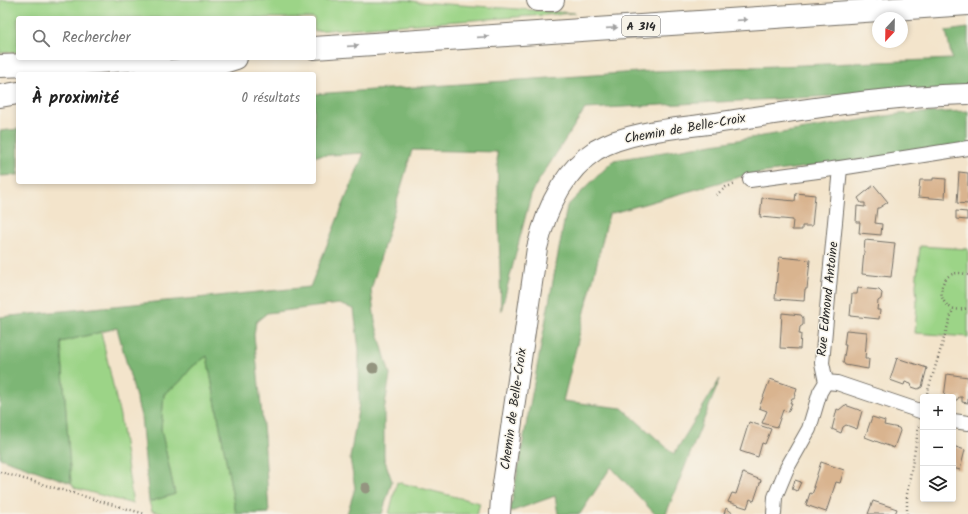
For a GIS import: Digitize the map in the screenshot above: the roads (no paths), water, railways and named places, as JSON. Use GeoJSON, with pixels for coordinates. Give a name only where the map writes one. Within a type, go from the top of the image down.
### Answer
{"type":"FeatureCollection","features":[{"type":"Feature","properties":{"kind":"highway"},"geometry":{"type":"LineString","coordinates":[[538,0],[553,0]]}},
{"type":"Feature","properties":{"kind":"highway","name":"A 314"},"geometry":{"type":"LineString","coordinates":[[316,48],[968,4]]}},
{"type":"Feature","properties":{"kind":"highway"},"geometry":{"type":"LineString","coordinates":[[0,66],[129,60]]}},
{"type":"Feature","properties":{"kind":"highway"},"geometry":{"type":"LineString","coordinates":[[164,72],[208,67],[230,60]]}},
{"type":"Feature","properties":{"kind":"highway"},"geometry":{"type":"LineString","coordinates":[[0,96],[16,93]]}},
{"type":"Feature","properties":{"kind":"street","name":"Chemin de Belle-Croix"},"geometry":{"type":"LineString","coordinates":[[500,514],[501,498],[537,248],[542,227],[556,194],[564,182],[584,159],[596,150],[611,142],[654,132],[913,96],[968,94]]}},
{"type":"Feature","properties":{"kind":"street"},"geometry":{"type":"LineString","coordinates":[[750,180],[968,148]]}},
{"type":"Feature","properties":{"kind":"street","name":"Rue Edmond Antoine"},"geometry":{"type":"LineString","coordinates":[[826,382],[822,363],[840,168]]}},
{"type":"Feature","properties":{"kind":"street"},"geometry":{"type":"LineString","coordinates":[[774,514],[775,496],[787,468],[809,429],[820,392],[826,382],[837,383],[920,411]]}},
{"type":"Feature","properties":{"kind":"street"},"geometry":{"type":"LineString","coordinates":[[956,421],[968,423]]}}]}
